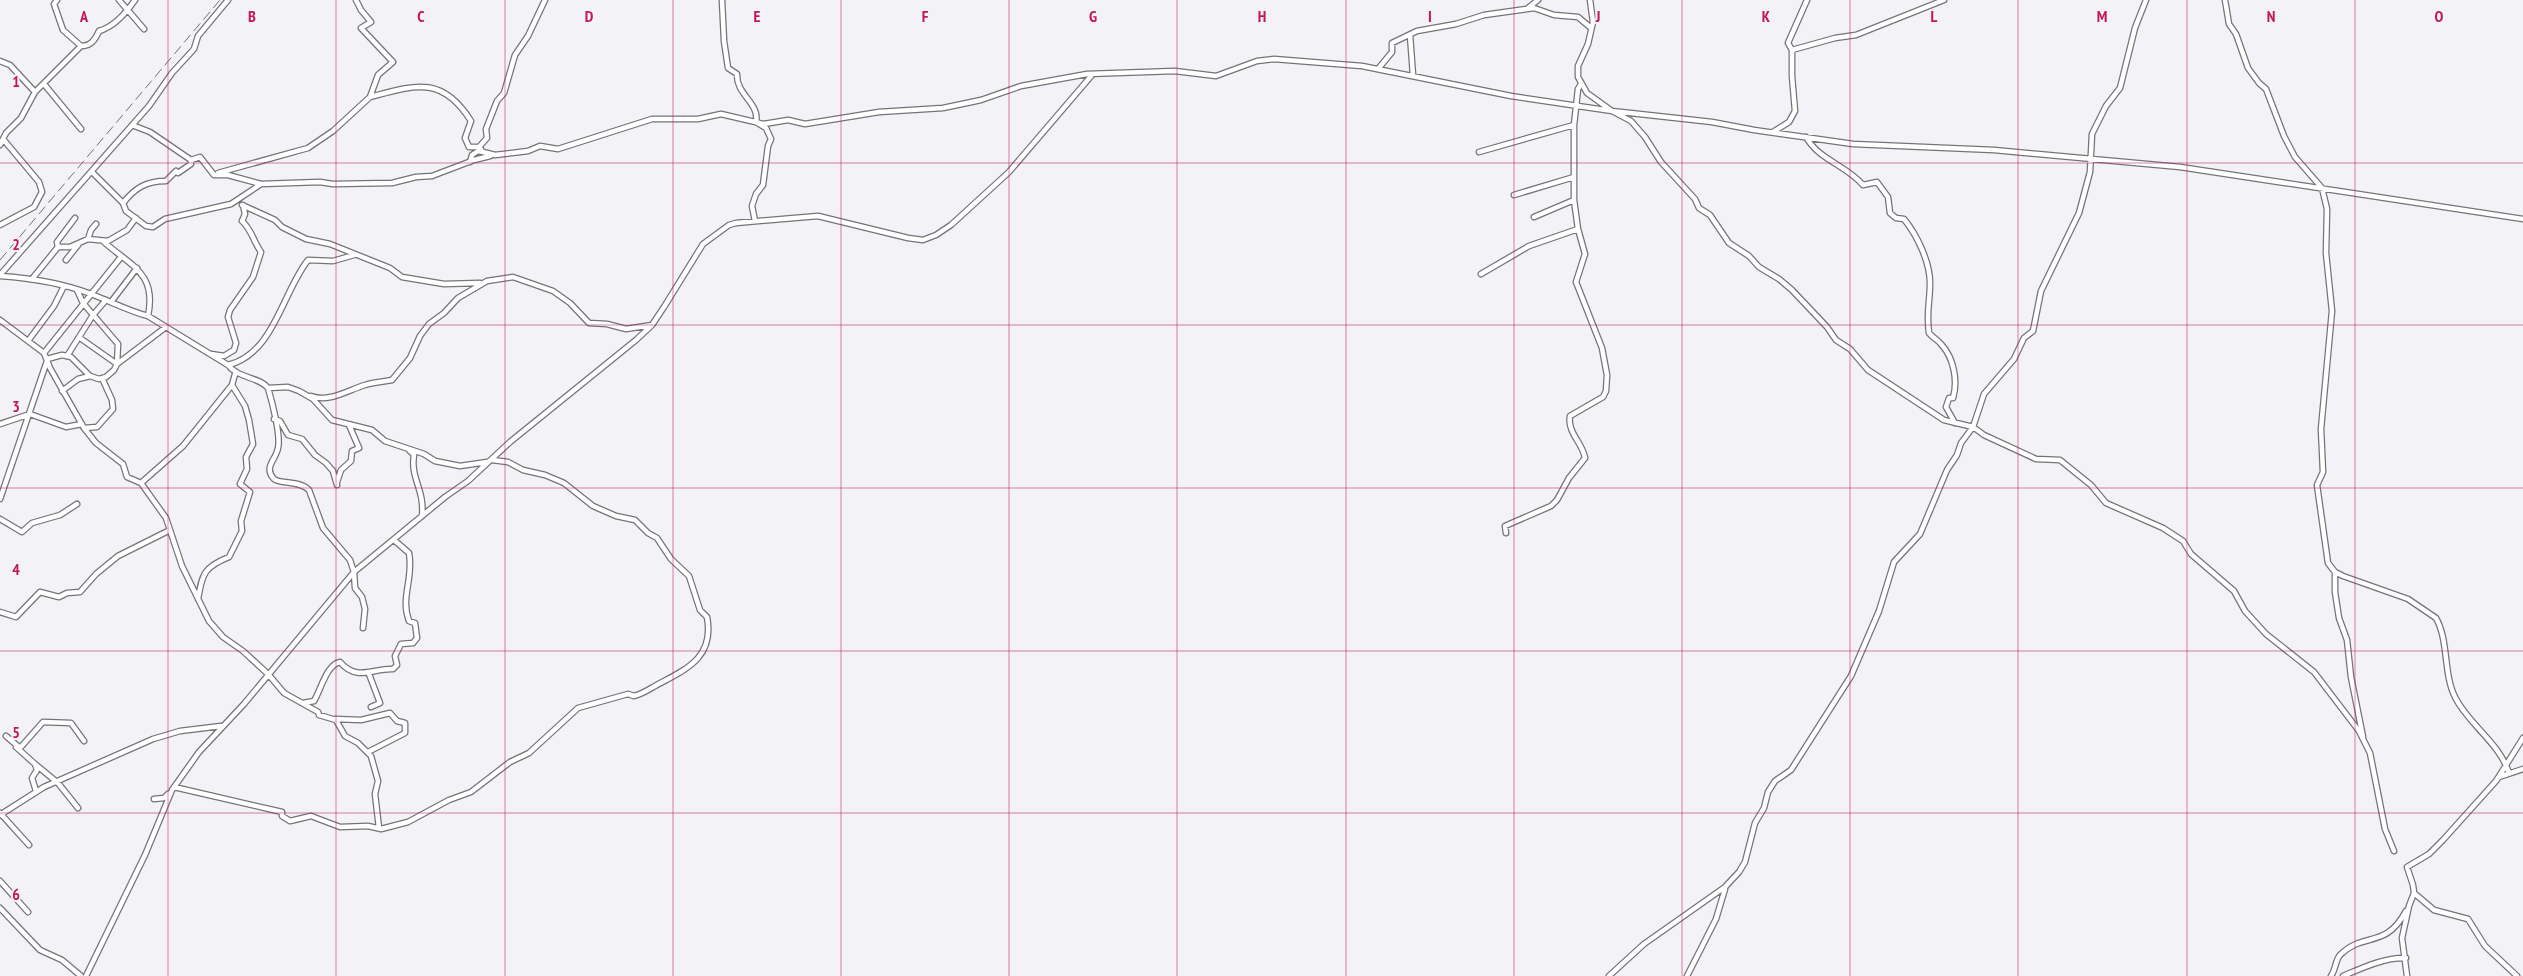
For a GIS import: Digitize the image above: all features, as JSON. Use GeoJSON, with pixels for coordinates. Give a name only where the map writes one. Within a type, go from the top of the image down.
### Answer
{"type":"FeatureCollection","features":[{"type":"Feature","properties":{"kind":"street"},"geometry":{"type":"LineString","coordinates":[[57,0],[54,4],[63,30],[81,46],[88,46],[96,38],[99,31],[111,26],[136,0]]}},
{"type":"Feature","properties":{"kind":"street"},"geometry":{"type":"LineString","coordinates":[[118,0],[144,29]]}},
{"type":"Feature","properties":{"kind":"street"},"geometry":{"type":"LineString","coordinates":[[0,275],[149,106],[172,73],[194,49],[198,36],[228,0]]}},
{"type":"Feature","properties":{"kind":"street"},"geometry":{"type":"LineString","coordinates":[[214,174],[308,148],[333,131],[370,97],[378,75],[393,62],[361,28],[371,22],[361,10],[356,0]]}},
{"type":"Feature","properties":{"kind":"street"},"geometry":{"type":"LineString","coordinates":[[470,162],[472,155],[487,138],[486,129],[497,100],[504,93],[515,55],[528,36],[545,0]]}},
{"type":"Feature","properties":{"kind":"street"},"geometry":{"type":"LineString","coordinates":[[722,0],[727,65],[737,74],[738,88],[753,108],[756,122],[766,128],[772,139],[768,146],[763,185],[756,194],[752,206],[755,221]]}},
{"type":"Feature","properties":{"kind":"street"},"geometry":{"type":"LineString","coordinates":[[1527,9],[1538,0]]}},
{"type":"Feature","properties":{"kind":"street"},"geometry":{"type":"LineString","coordinates":[[1590,0],[1592,28],[1588,44],[1578,66],[1578,77],[1587,93],[1612,111],[1631,121],[1645,137],[1661,162],[1695,199],[1699,208],[1710,216],[1729,243],[1749,256],[1758,266],[1792,290],[1836,340],[1850,349],[1868,370],[1907,394],[1933,415],[1973,427],[1984,435],[2028,456],[2041,460],[2060,460],[2091,485],[2106,502],[2178,537],[2194,558],[2234,592],[2249,617],[2266,634],[2314,672],[2363,739],[2370,753],[2385,829],[2394,851]]}},
{"type":"Feature","properties":{"kind":"street"},"geometry":{"type":"LineString","coordinates":[[1772,133],[1788,122],[1795,110],[1792,50],[1788,43],[1807,0]]}},
{"type":"Feature","properties":{"kind":"street"},"geometry":{"type":"LineString","coordinates":[[1792,50],[1835,38],[1856,35],[1944,0]]}},
{"type":"Feature","properties":{"kind":"street"},"geometry":{"type":"LineString","coordinates":[[1609,976],[1644,944],[1725,887],[1745,862],[1755,823],[1764,808],[1768,792],[1775,781],[1791,770],[1851,676],[1879,611],[1894,562],[1920,534],[1947,470],[1961,443],[1973,427],[1984,394],[2014,359],[2024,338],[2033,331],[2041,291],[2079,213],[2090,172],[2089,158],[2092,134],[2106,106],[2120,88],[2135,28],[2146,0]]}},
{"type":"Feature","properties":{"kind":"street"},"geometry":{"type":"LineString","coordinates":[[2225,0],[2230,24],[2236,34],[2248,68],[2266,89],[2284,136],[2295,157],[2322,188],[2328,215],[2326,253],[2332,311],[2321,422],[2323,472],[2318,485],[2328,563],[2335,572],[2356,582],[2408,599],[2436,618],[2455,698],[2507,764],[2509,773]]}},
{"type":"Feature","properties":{"kind":"street"},"geometry":{"type":"LineString","coordinates":[[1378,69],[1392,52],[1392,43],[1410,35],[1484,15],[1534,8],[1568,18],[1578,17],[1592,28]]}},
{"type":"Feature","properties":{"kind":"street"},"geometry":{"type":"LineString","coordinates":[[1410,35],[1413,75]]}},
{"type":"Feature","properties":{"kind":"street"},"geometry":{"type":"LineString","coordinates":[[0,145],[6,133],[21,118],[35,92],[81,46]]}},
{"type":"Feature","properties":{"kind":"street"},"geometry":{"type":"LineString","coordinates":[[191,160],[200,157],[214,174],[228,175],[261,184],[320,182],[333,184],[392,183],[416,177],[432,176],[470,162],[528,151],[540,146],[558,149],[652,119],[698,119],[721,114],[756,122],[788,120],[805,124],[879,112],[925,111],[981,100],[1021,86],[1076,75],[1175,71],[1216,76],[1257,61],[1274,59],[1378,69],[1512,96],[1612,111],[1712,122],[1772,133],[1853,144],[1994,150],[2180,166],[2523,219]]}},
{"type":"Feature","properties":{"kind":"street"},"geometry":{"type":"LineString","coordinates":[[0,61],[10,65],[35,92]]}},
{"type":"Feature","properties":{"kind":"street"},"geometry":{"type":"LineString","coordinates":[[163,807],[154,798],[164,798],[173,788],[199,752],[354,572],[468,481],[515,437],[582,385],[652,325],[703,244],[729,225],[818,216],[908,238],[922,240],[936,235],[952,225],[1009,172],[1092,75]]}},
{"type":"Feature","properties":{"kind":"street"},"geometry":{"type":"LineString","coordinates":[[44,84],[81,129]]}},
{"type":"Feature","properties":{"kind":"street"},"geometry":{"type":"LineString","coordinates":[[1506,533],[1505,526],[1551,506],[1557,500],[1569,478],[1585,458],[1581,446],[1570,427],[1570,416],[1598,401],[1606,391],[1608,375],[1602,348],[1576,282],[1585,254],[1578,229],[1574,200],[1574,125],[1581,84]]}},
{"type":"Feature","properties":{"kind":"street"},"geometry":{"type":"LineString","coordinates":[[370,97],[417,86],[437,90],[454,99],[471,121],[465,138],[469,147],[495,156]]}},
{"type":"Feature","properties":{"kind":"street"},"geometry":{"type":"LineString","coordinates":[[132,125],[150,132],[191,160]]}},
{"type":"Feature","properties":{"kind":"street"},"geometry":{"type":"LineString","coordinates":[[1479,152],[1574,125]]}},
{"type":"Feature","properties":{"kind":"street"},"geometry":{"type":"LineString","coordinates":[[1806,137],[1815,151],[1857,178],[1863,185],[1877,182],[1888,197],[1890,213],[1896,218],[1904,219],[1914,234],[1929,272],[1930,285],[1927,310],[1929,334],[1942,345],[1955,373],[1957,384],[1953,398],[1949,398],[1946,407],[1955,423]]}},
{"type":"Feature","properties":{"kind":"street"},"geometry":{"type":"LineString","coordinates":[[0,225],[34,208],[42,192],[40,182],[4,139]]}},
{"type":"Feature","properties":{"kind":"street"},"geometry":{"type":"LineString","coordinates":[[123,203],[133,191],[152,180],[166,180],[176,171],[178,173],[191,164],[191,160]]}},
{"type":"Feature","properties":{"kind":"street"},"geometry":{"type":"LineString","coordinates":[[92,172],[123,203],[126,211],[146,226],[153,226],[165,219],[220,208],[241,199],[261,184]]}},
{"type":"Feature","properties":{"kind":"street"},"geometry":{"type":"LineString","coordinates":[[1514,194],[1574,177]]}},
{"type":"Feature","properties":{"kind":"street"},"geometry":{"type":"LineString","coordinates":[[210,354],[224,356],[234,350],[236,343],[228,317],[230,310],[253,276],[261,252],[253,238],[251,229],[242,221],[245,214],[241,199]]}},
{"type":"Feature","properties":{"kind":"street"},"geometry":{"type":"LineString","coordinates":[[1534,217],[1574,200]]}},
{"type":"Feature","properties":{"kind":"street"},"geometry":{"type":"LineString","coordinates":[[242,205],[275,220],[282,227],[306,239],[326,242],[390,268],[406,278],[444,284],[483,282],[513,277],[553,292],[570,303],[589,323],[607,324],[626,329],[652,325]]}},
{"type":"Feature","properties":{"kind":"street"},"geometry":{"type":"LineString","coordinates":[[58,248],[58,242],[75,218]]}},
{"type":"Feature","properties":{"kind":"street"},"geometry":{"type":"LineString","coordinates":[[104,242],[127,230],[136,218]]}},
{"type":"Feature","properties":{"kind":"street"},"geometry":{"type":"LineString","coordinates":[[88,239],[91,230],[96,224]]}},
{"type":"Feature","properties":{"kind":"street"},"geometry":{"type":"LineString","coordinates":[[1481,274],[1529,246],[1578,229]]}},
{"type":"Feature","properties":{"kind":"street"},"geometry":{"type":"LineString","coordinates":[[32,279],[54,250],[79,244],[88,239],[104,242],[137,268],[145,278],[151,301],[148,316]]}},
{"type":"Feature","properties":{"kind":"street"},"geometry":{"type":"LineString","coordinates":[[66,260],[79,244]]}},
{"type":"Feature","properties":{"kind":"street"},"geometry":{"type":"LineString","coordinates":[[228,365],[244,360],[256,351],[273,325],[297,274],[308,260],[333,261],[348,259],[354,254]]}},
{"type":"Feature","properties":{"kind":"street"},"geometry":{"type":"LineString","coordinates":[[44,354],[121,257]]}},
{"type":"Feature","properties":{"kind":"street"},"geometry":{"type":"LineString","coordinates":[[67,356],[93,315],[109,301],[137,268]]}},
{"type":"Feature","properties":{"kind":"street"},"geometry":{"type":"LineString","coordinates":[[0,275],[64,286],[109,301],[135,313],[148,316],[228,365],[235,374],[263,382],[268,388],[274,418],[280,432],[278,449],[270,463],[269,470],[274,479],[279,482],[291,482],[310,490],[323,528],[350,560],[354,572],[355,588],[362,597],[365,609],[363,628]]}},
{"type":"Feature","properties":{"kind":"street"},"geometry":{"type":"LineString","coordinates":[[268,388],[288,387],[319,399],[338,395],[367,384],[392,380],[410,358],[420,336],[429,324],[444,313],[458,298],[483,282]]}},
{"type":"Feature","properties":{"kind":"street"},"geometry":{"type":"LineString","coordinates":[[28,341],[64,286]]}},
{"type":"Feature","properties":{"kind":"street"},"geometry":{"type":"LineString","coordinates":[[62,391],[78,380],[90,376],[102,378],[114,370],[117,364],[118,344],[83,303],[77,290]]}},
{"type":"Feature","properties":{"kind":"street"},"geometry":{"type":"LineString","coordinates":[[0,320],[44,354],[62,391],[83,426],[96,443],[123,464],[126,477],[141,483],[166,518],[182,566],[209,621],[223,637],[243,651],[268,674],[284,693],[318,712],[319,715],[334,720],[337,718],[361,720],[390,713],[397,720],[405,723],[404,733],[390,739],[383,746],[372,748],[368,752]]}},
{"type":"Feature","properties":{"kind":"street"},"geometry":{"type":"LineString","coordinates":[[117,364],[166,327]]}},
{"type":"Feature","properties":{"kind":"street"},"geometry":{"type":"LineString","coordinates":[[80,338],[117,364]]}},
{"type":"Feature","properties":{"kind":"street"},"geometry":{"type":"LineString","coordinates":[[48,359],[67,356],[80,365],[90,376]]}},
{"type":"Feature","properties":{"kind":"street"},"geometry":{"type":"LineString","coordinates":[[0,499],[48,359]]}},
{"type":"Feature","properties":{"kind":"street"},"geometry":{"type":"LineString","coordinates":[[141,483],[183,446],[232,384],[235,374]]}},
{"type":"Feature","properties":{"kind":"street"},"geometry":{"type":"LineString","coordinates":[[0,424],[30,414],[66,428],[97,427],[114,409],[102,378]]}},
{"type":"Feature","properties":{"kind":"street"},"geometry":{"type":"LineString","coordinates":[[198,598],[204,572],[215,562],[229,557],[242,531],[241,521],[250,492],[240,484],[247,469],[246,458],[250,452],[252,441],[249,434],[247,413],[232,384]]}},
{"type":"Feature","properties":{"kind":"street"},"geometry":{"type":"LineString","coordinates":[[173,788],[282,812],[282,816],[290,821],[311,816],[340,827],[368,826],[379,828],[408,822],[449,800],[471,792],[510,762],[529,752],[578,708],[628,694],[634,696],[678,675],[696,662],[705,642],[707,618],[700,610],[690,579],[668,556],[657,538],[648,533],[635,520],[616,516],[586,502],[564,483],[546,475],[522,470],[508,462],[490,461],[460,466],[435,461],[385,441],[372,430],[332,420],[313,399],[299,391]]}},
{"type":"Feature","properties":{"kind":"street"},"geometry":{"type":"LineString","coordinates":[[274,418],[280,421],[288,435],[302,439],[326,463],[333,471],[337,485],[341,470],[351,460],[352,451],[359,448],[349,425]]}},
{"type":"Feature","properties":{"kind":"street"},"geometry":{"type":"LineString","coordinates":[[408,449],[414,455],[413,471],[423,498],[422,516]]}},
{"type":"Feature","properties":{"kind":"street"},"geometry":{"type":"LineString","coordinates":[[0,519],[22,532],[32,523],[60,515],[76,504]]}},
{"type":"Feature","properties":{"kind":"street"},"geometry":{"type":"LineString","coordinates":[[0,612],[16,617],[40,592],[59,597],[68,592],[80,592],[96,574],[118,556],[170,530]]}},
{"type":"Feature","properties":{"kind":"street"},"geometry":{"type":"LineString","coordinates":[[302,703],[314,701],[335,663],[340,662],[347,670],[369,674],[382,669],[393,669],[397,665],[394,658],[401,644],[412,643],[417,638],[414,623],[409,621],[407,616],[405,601],[406,585],[411,577],[409,553],[394,540]]}},
{"type":"Feature","properties":{"kind":"street"},"geometry":{"type":"LineString","coordinates":[[2335,572],[2335,592],[2339,618],[2347,640],[2351,677],[2363,739]]}},
{"type":"Feature","properties":{"kind":"street"},"geometry":{"type":"LineString","coordinates":[[369,674],[380,703],[371,707]]}},
{"type":"Feature","properties":{"kind":"street"},"geometry":{"type":"LineString","coordinates":[[6,736],[20,748],[43,722],[52,720],[71,723],[84,740]]}},
{"type":"Feature","properties":{"kind":"street"},"geometry":{"type":"LineString","coordinates":[[334,720],[345,736],[358,743],[372,756],[378,777],[375,794],[379,828]]}},
{"type":"Feature","properties":{"kind":"street"},"geometry":{"type":"LineString","coordinates":[[29,845],[0,814],[36,791],[164,734],[222,726]]}},
{"type":"Feature","properties":{"kind":"street"},"geometry":{"type":"LineString","coordinates":[[6,736],[35,764],[58,782],[78,808]]}},
{"type":"Feature","properties":{"kind":"street"},"geometry":{"type":"LineString","coordinates":[[0,740],[6,736]]}},
{"type":"Feature","properties":{"kind":"street"},"geometry":{"type":"LineString","coordinates":[[2517,976],[2485,946],[2468,919],[2434,910],[2414,894],[2406,867],[2429,854],[2443,840],[2499,777],[2523,738]]}},
{"type":"Feature","properties":{"kind":"street"},"geometry":{"type":"LineString","coordinates":[[35,764],[37,770],[32,778],[36,791]]}},
{"type":"Feature","properties":{"kind":"street"},"geometry":{"type":"LineString","coordinates":[[2499,777],[2523,769]]}},
{"type":"Feature","properties":{"kind":"street"},"geometry":{"type":"LineString","coordinates":[[86,976],[145,855],[163,807],[173,788]]}},
{"type":"Feature","properties":{"kind":"street"},"geometry":{"type":"LineString","coordinates":[[0,881],[28,912]]}},
{"type":"Feature","properties":{"kind":"street"},"geometry":{"type":"LineString","coordinates":[[1687,976],[1716,919],[1725,887]]}},
{"type":"Feature","properties":{"kind":"street"},"geometry":{"type":"LineString","coordinates":[[2331,976],[2339,956],[2354,946],[2388,934],[2401,921],[2414,894]]}},
{"type":"Feature","properties":{"kind":"street"},"geometry":{"type":"LineString","coordinates":[[2407,976],[2402,938],[2409,906]]}},
{"type":"Feature","properties":{"kind":"street"},"geometry":{"type":"LineString","coordinates":[[0,908],[40,950],[62,960],[82,976]]}},
{"type":"Feature","properties":{"kind":"street"},"geometry":{"type":"LineString","coordinates":[[2398,958],[2405,952]]}},
{"type":"Feature","properties":{"kind":"street"},"geometry":{"type":"LineString","coordinates":[[2343,976],[2363,967],[2398,958],[2406,958]]}},
{"type":"Feature","properties":{"kind":"railway"},"geometry":{"type":"LineString","coordinates":[[0,260],[220,0]]}}]}
